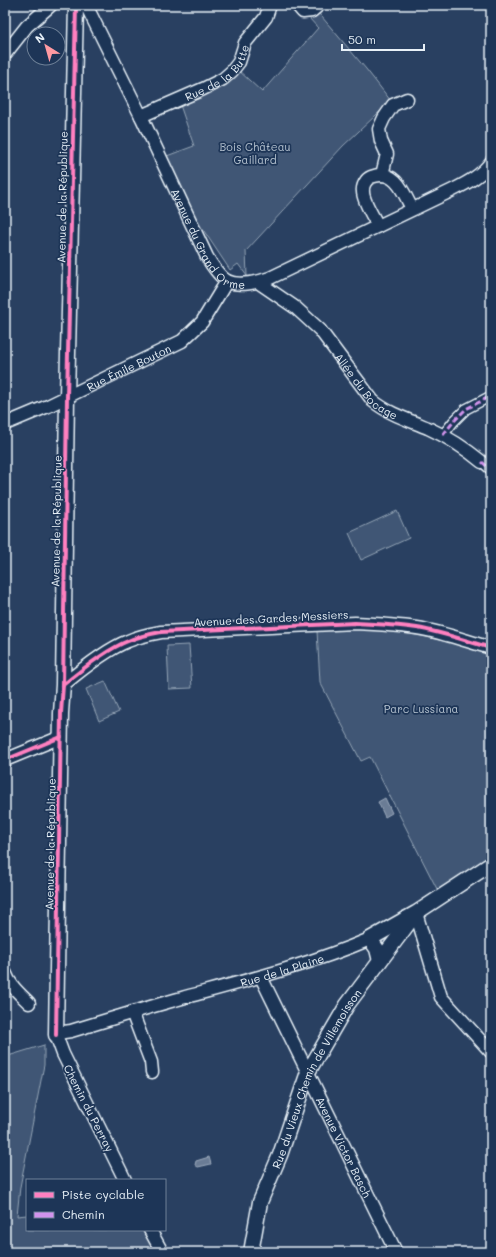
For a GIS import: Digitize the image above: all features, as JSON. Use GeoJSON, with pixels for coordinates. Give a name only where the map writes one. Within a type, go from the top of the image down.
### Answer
{"type":"FeatureCollection","features":[{"type":"Feature","properties":{"kind":"street"},"geometry":{"type":"LineString","coordinates":[[5,54],[27,26],[51,5]]}},
{"type":"Feature","properties":{"kind":"street","name":"Avenue du Grand Orme"},"geometry":{"type":"LineString","coordinates":[[79,5],[141,116],[207,257],[213,267],[227,281],[241,283],[258,282],[270,278],[470,182],[491,162]]}},
{"type":"Feature","properties":{"kind":"street","name":"Avenue de la République"},"geometry":{"type":"LineString","coordinates":[[56,1036],[67,397],[79,5]]}},
{"type":"Feature","properties":{"kind":"street","name":"Rue de la Butte"},"geometry":{"type":"LineString","coordinates":[[141,116],[223,79],[228,75],[239,62],[245,43],[266,17],[270,5]]}},
{"type":"Feature","properties":{"kind":"street"},"geometry":{"type":"LineString","coordinates":[[298,5],[303,12],[312,11],[319,5]]}},
{"type":"Feature","properties":{"kind":"street"},"geometry":{"type":"LineString","coordinates":[[382,174],[387,154],[381,141],[379,129],[384,118],[393,105],[408,99]]}},
{"type":"Feature","properties":{"kind":"street"},"geometry":{"type":"LineString","coordinates":[[378,226],[362,192],[364,183],[368,178],[382,174],[394,179],[400,186],[412,210]]}},
{"type":"Feature","properties":{"kind":"street","name":"Rue Émile Bouton"},"geometry":{"type":"LineString","coordinates":[[5,424],[67,397],[182,341],[202,322],[227,281]]}},
{"type":"Feature","properties":{"kind":"street","name":"Allée du Bocage"},"geometry":{"type":"LineString","coordinates":[[258,282],[296,308],[320,330],[373,401],[380,407],[443,435],[469,451],[487,466]]}},
{"type":"Feature","properties":{"kind":"street"},"geometry":{"type":"LineString","coordinates":[[443,435],[466,409],[491,396]]}},
{"type":"Feature","properties":{"kind":"street","name":"Avenue des Gardes Messiers"},"geometry":{"type":"LineString","coordinates":[[63,685],[108,652],[126,642],[144,635],[161,632],[355,623],[377,624],[417,628],[491,648]]}},
{"type":"Feature","properties":{"kind":"street"},"geometry":{"type":"LineString","coordinates":[[5,760],[61,737]]}},
{"type":"Feature","properties":{"kind":"street","name":"Rue de la Plaine"},"geometry":{"type":"LineString","coordinates":[[56,1036],[64,1032],[132,1012],[261,977],[343,950],[370,939],[410,916],[491,864]]}},
{"type":"Feature","properties":{"kind":"street"},"geometry":{"type":"LineString","coordinates":[[410,916],[441,997],[491,1052]]}},
{"type":"Feature","properties":{"kind":"street","name":"Rue du Vieux Chemin de Villemoisson"},"geometry":{"type":"LineString","coordinates":[[251,1252],[260,1202],[280,1155],[308,1072],[347,1005],[408,924],[410,916]]}},
{"type":"Feature","properties":{"kind":"street"},"geometry":{"type":"LineString","coordinates":[[370,939],[377,949],[380,960]]}},
{"type":"Feature","properties":{"kind":"street"},"geometry":{"type":"LineString","coordinates":[[5,972],[9,982],[16,991],[30,1003]]}},
{"type":"Feature","properties":{"kind":"street","name":"Avenue Victor Basch"},"geometry":{"type":"LineString","coordinates":[[261,977],[396,1252]]}},
{"type":"Feature","properties":{"kind":"street"},"geometry":{"type":"LineString","coordinates":[[132,1012],[151,1062],[152,1072]]}},
{"type":"Feature","properties":{"kind":"street","name":"Chemin du Perray"},"geometry":{"type":"LineString","coordinates":[[56,1036],[62,1054],[124,1179]]}},
{"type":"Feature","properties":{"kind":"street"},"geometry":{"type":"LineString","coordinates":[[151,1231],[162,1252]]}},
{"type":"Feature","properties":{"kind":"green space","name":"Bois Château Gaillard"},"geometry":{"type":"Polygon","coordinates":[[[316,10],[391,101],[343,146],[246,251],[247,276],[238,264],[230,270],[194,216],[164,157],[194,146],[180,105],[237,69],[262,92],[318,28],[309,18],[316,10]]]}},
{"type":"Feature","properties":{"kind":"green space"},"geometry":{"type":"Polygon","coordinates":[[[397,511],[409,538],[361,560],[349,533],[397,511]]]}},
{"type":"Feature","properties":{"kind":"green space","name":"Parc Lussiana"},"geometry":{"type":"Polygon","coordinates":[[[374,630],[413,634],[491,654],[491,856],[438,891],[370,757],[361,761],[320,682],[317,631],[374,630]]]}},
{"type":"Feature","properties":{"kind":"green space"},"geometry":{"type":"Polygon","coordinates":[[[189,645],[192,688],[169,689],[167,646],[189,645]]]}},
{"type":"Feature","properties":{"kind":"green space"},"geometry":{"type":"Polygon","coordinates":[[[105,681],[119,712],[99,721],[86,689],[105,681]]]}},
{"type":"Feature","properties":{"kind":"green space"},"geometry":{"type":"Polygon","coordinates":[[[44,1045],[44,1065],[20,1187],[17,1216],[26,1215],[26,1231],[146,1231],[156,1252],[5,1252],[5,1054],[8,1056],[44,1045]]]}},
{"type":"Feature","properties":{"kind":"shaded area"},"geometry":{"type":"Polygon","coordinates":[[[385,798],[392,813],[385,817],[378,802],[385,798]]]}},
{"type":"Feature","properties":{"kind":"shaded area"},"geometry":{"type":"Polygon","coordinates":[[[209,1157],[211,1164],[198,1167],[195,1165],[196,1161],[209,1157]]]}},
{"type":"Feature","properties":{"kind":"marked path"},"geometry":{"type":"LineString","coordinates":[[443,435],[466,409],[491,396]]}},
{"type":"Feature","properties":{"kind":"marked path"},"geometry":{"type":"LineString","coordinates":[[482,462],[491,470]]}},
{"type":"Feature","properties":{"kind":"cycle path"},"geometry":{"type":"LineString","coordinates":[[56,1035],[67,397],[76,6]]}},
{"type":"Feature","properties":{"kind":"cycle path"},"geometry":{"type":"LineString","coordinates":[[63,685],[94,660],[112,649],[140,636],[161,632],[363,623],[417,628],[445,634],[491,648]]}},
{"type":"Feature","properties":{"kind":"cycle path"},"geometry":{"type":"LineString","coordinates":[[5,760],[61,737]]}}]}
